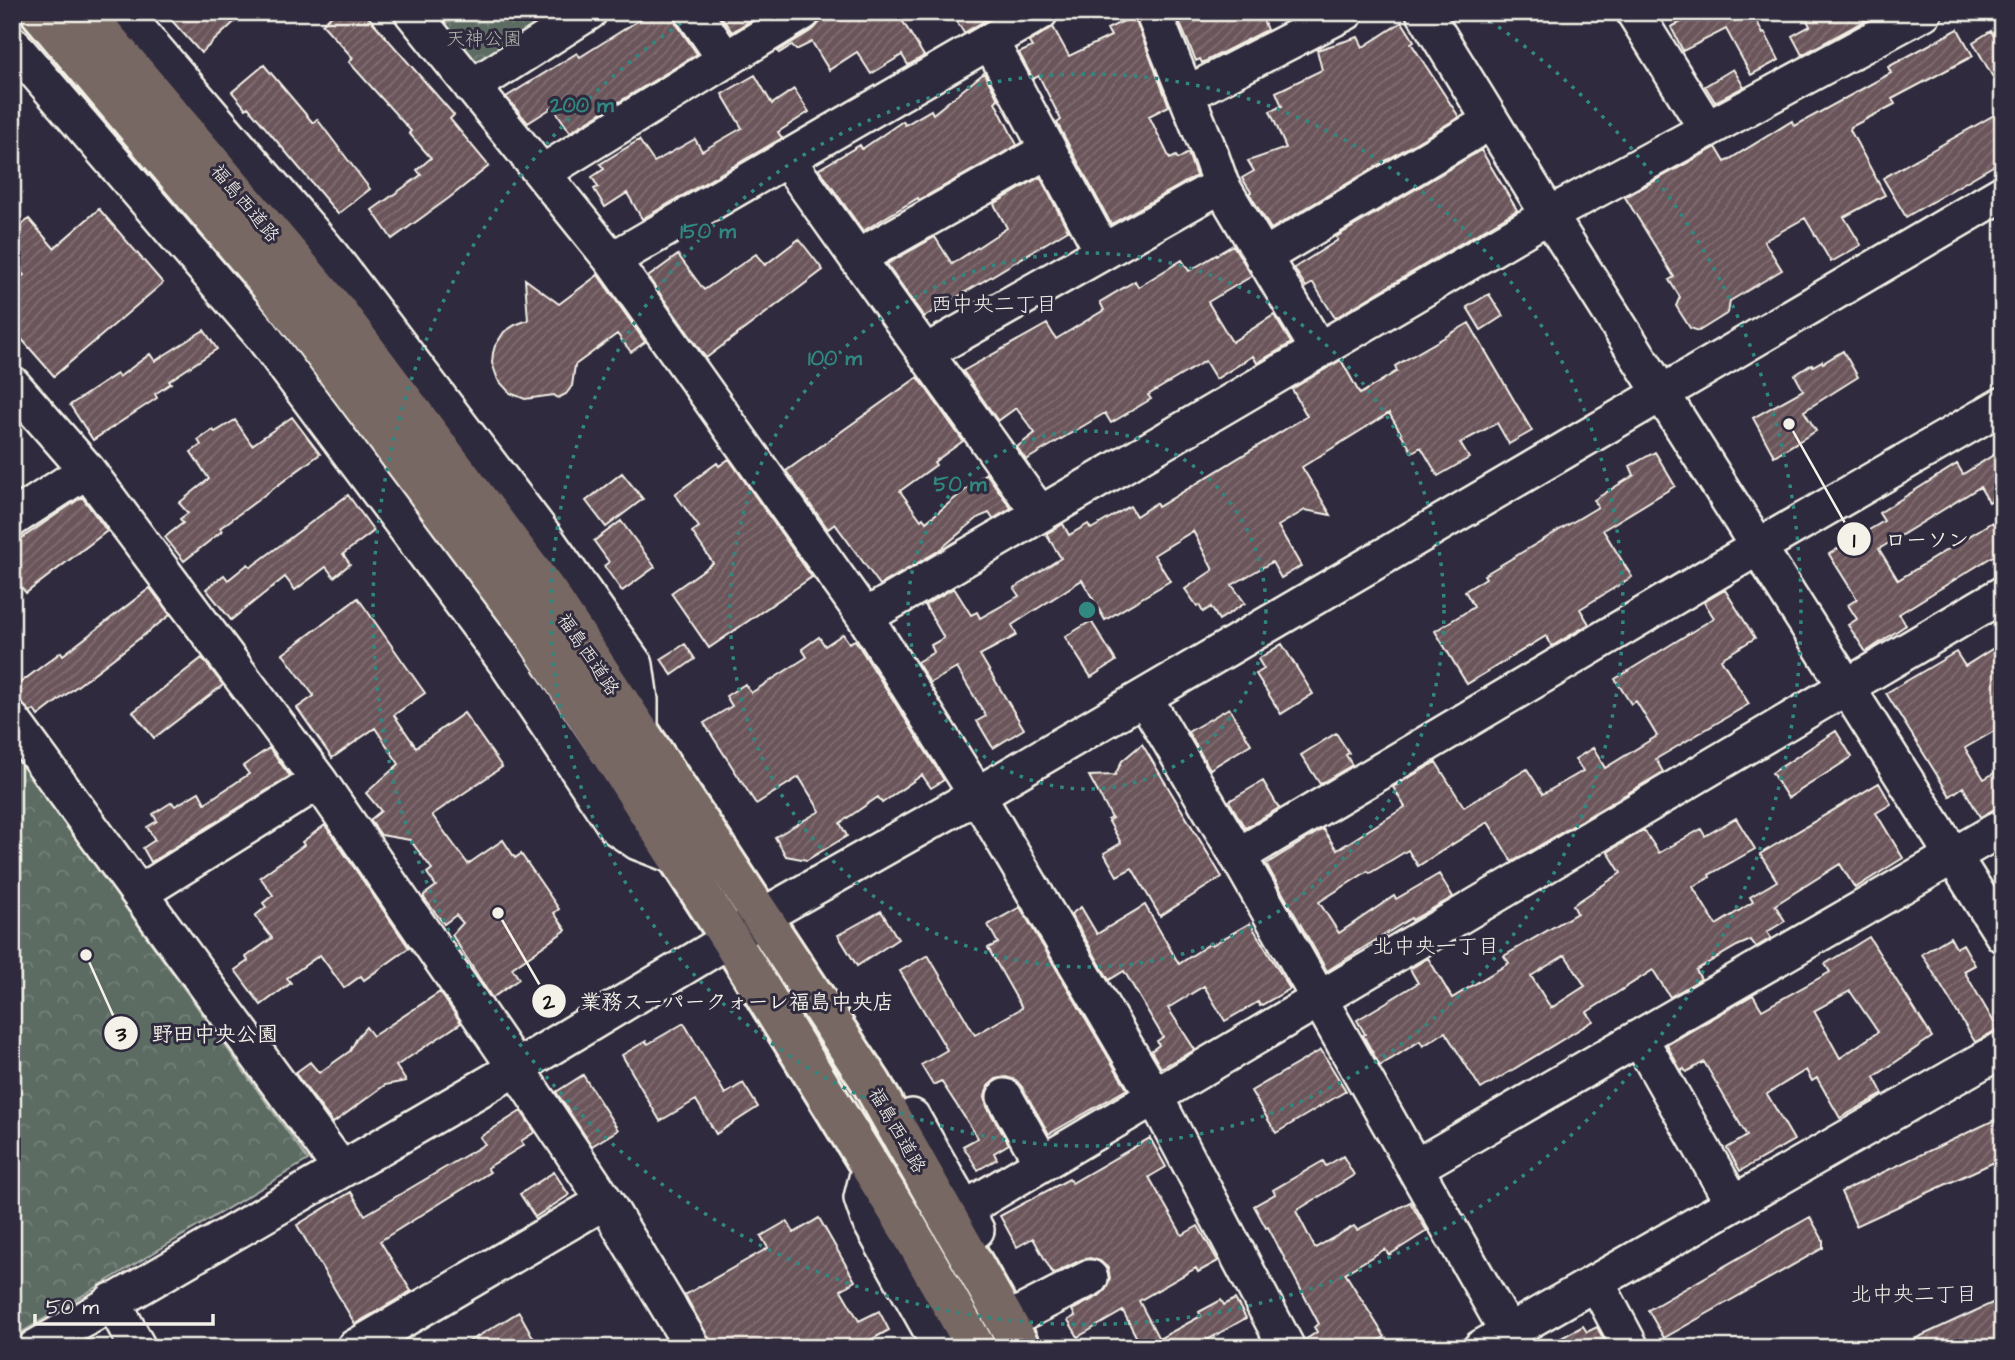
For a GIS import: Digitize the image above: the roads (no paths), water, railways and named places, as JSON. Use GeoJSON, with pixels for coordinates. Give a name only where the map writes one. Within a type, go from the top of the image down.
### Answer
{"type":"FeatureCollection","features":[{"type":"Feature","properties":{"kind":"highway","name":"福島西道路"},"geometry":{"type":"LineString","coordinates":[[40,12],[262,275],[533,633],[730,939],[870,1166],[976,1348]]}},
{"type":"Feature","properties":{"kind":"highway","name":"福島西道路"},"geometry":{"type":"LineString","coordinates":[[84,12],[336,310],[548,593],[872,1084],[1021,1330]]}},
{"type":"Feature","properties":{"kind":"street"},"geometry":{"type":"LineString","coordinates":[[123,12],[326,249],[544,536],[635,665],[640,700],[640,731]]}},
{"type":"Feature","properties":{"kind":"street"},"geometry":{"type":"LineString","coordinates":[[412,12],[612,260],[865,617],[977,795],[1155,1097],[1287,1348]]}},
{"type":"Feature","properties":{"kind":"street"},"geometry":{"type":"LineString","coordinates":[[472,87],[589,12]]}},
{"type":"Feature","properties":{"kind":"street"},"geometry":{"type":"LineString","coordinates":[[693,12],[726,60]]}},
{"type":"Feature","properties":{"kind":"street"},"geometry":{"type":"LineString","coordinates":[[541,173],[803,12]]}},
{"type":"Feature","properties":{"kind":"street"},"geometry":{"type":"LineString","coordinates":[[612,260],[1040,12]]}},
{"type":"Feature","properties":{"kind":"street"},"geometry":{"type":"LineString","coordinates":[[1153,12],[1221,185],[1318,349]]}},
{"type":"Feature","properties":{"kind":"street"},"geometry":{"type":"LineString","coordinates":[[1187,94],[1346,12]]}},
{"type":"Feature","properties":{"kind":"street"},"geometry":{"type":"LineString","coordinates":[[1424,12],[1661,394],[2003,934]]}},
{"type":"Feature","properties":{"kind":"street"},"geometry":{"type":"LineString","coordinates":[[1634,12],[1707,129]]}},
{"type":"Feature","properties":{"kind":"street"},"geometry":{"type":"LineString","coordinates":[[865,617],[1549,215],[1924,12]]}},
{"type":"Feature","properties":{"kind":"street"},"geometry":{"type":"LineString","coordinates":[[990,41],[1103,252]]}},
{"type":"Feature","properties":{"kind":"street"},"geometry":{"type":"LineString","coordinates":[[12,44],[261,334],[506,662],[617,827],[638,842],[677,857]]}},
{"type":"Feature","properties":{"kind":"street"},"geometry":{"type":"LineString","coordinates":[[1263,257],[1491,121]]}},
{"type":"Feature","properties":{"kind":"street"},"geometry":{"type":"LineString","coordinates":[[857,258],[1048,150]]}},
{"type":"Feature","properties":{"kind":"street"},"geometry":{"type":"LineString","coordinates":[[786,158],[1041,514]]}},
{"type":"Feature","properties":{"kind":"street"},"geometry":{"type":"LineString","coordinates":[[925,353],[1221,185]]}},
{"type":"Feature","properties":{"kind":"street"},"geometry":{"type":"LineString","coordinates":[[35,1348],[516,1068],[730,939],[763,916],[977,795],[2003,193]]}},
{"type":"Feature","properties":{"kind":"street"},"geometry":{"type":"LineString","coordinates":[[12,384],[87,470],[319,781],[605,1201],[693,1348]]}},
{"type":"Feature","properties":{"kind":"street"},"geometry":{"type":"LineString","coordinates":[[1238,856],[1758,547],[2003,405]]}},
{"type":"Feature","properties":{"kind":"street"},"geometry":{"type":"LineString","coordinates":[[12,519],[87,470]]}},
{"type":"Feature","properties":{"kind":"street"},"geometry":{"type":"LineString","coordinates":[[965,1209],[2003,594]]}},
{"type":"Feature","properties":{"kind":"street"},"geometry":{"type":"LineString","coordinates":[[1144,697],[1416,1167],[1494,1340],[2003,1049]]}},
{"type":"Feature","properties":{"kind":"street"},"geometry":{"type":"LineString","coordinates":[[12,720],[341,1169]]}},
{"type":"Feature","properties":{"kind":"street"},"geometry":{"type":"LineString","coordinates":[[140,892],[319,781]]}},
{"type":"Feature","properties":{"kind":"street"},"geometry":{"type":"LineString","coordinates":[[1416,1167],[1640,1040],[2003,827]]}},
{"type":"Feature","properties":{"kind":"street"},"geometry":{"type":"LineString","coordinates":[[1640,1040],[1733,1203]]}},
{"type":"Feature","properties":{"kind":"street"},"geometry":{"type":"LineString","coordinates":[[872,1084],[899,1102],[913,1117],[965,1209],[1021,1330],[1041,1348]]}},
{"type":"Feature","properties":{"kind":"street"},"geometry":{"type":"LineString","coordinates":[[1004,1097],[1042,1163]]}},
{"type":"Feature","properties":{"kind":"street"},"geometry":{"type":"LineString","coordinates":[[870,1166],[862,1198],[869,1219],[941,1348]]}},
{"type":"Feature","properties":{"kind":"street"},"geometry":{"type":"LineString","coordinates":[[355,1348],[605,1201]]}},
{"type":"Feature","properties":{"kind":"street"},"geometry":{"type":"LineString","coordinates":[[1021,1330],[1090,1278]]}},
{"type":"Feature","properties":{"kind":"street"},"geometry":{"type":"LineString","coordinates":[[1596,1282],[1631,1348]]}},
{"type":"Feature","properties":{"kind":"street"},"geometry":{"type":"LineString","coordinates":[[112,1301],[138,1348]]}},
{"type":"Feature","properties":{"kind":"place","name":"ローソン"},"geometry":{"type":"Point","coordinates":[1789,424]}},
{"type":"Feature","properties":{"kind":"place","name":"業務スーパークォーレ福島中央店"},"geometry":{"type":"Point","coordinates":[498,913]}},
{"type":"Feature","properties":{"kind":"place","name":"野田中央公園"},"geometry":{"type":"Point","coordinates":[86,955]}},
{"type":"Feature","properties":{"kind":"district","name":"西中央二丁目"},"geometry":{"type":"Point","coordinates":[994,304]}},
{"type":"Feature","properties":{"kind":"district","name":"北中央一丁目"},"geometry":{"type":"Point","coordinates":[1436,946]}},
{"type":"Feature","properties":{"kind":"district","name":"北中央二丁目"},"geometry":{"type":"Point","coordinates":[1914,1294]}},
{"type":"Feature","properties":{"kind":"park label","name":"天神公園"},"geometry":{"type":"Point","coordinates":[484,38]}}]}
